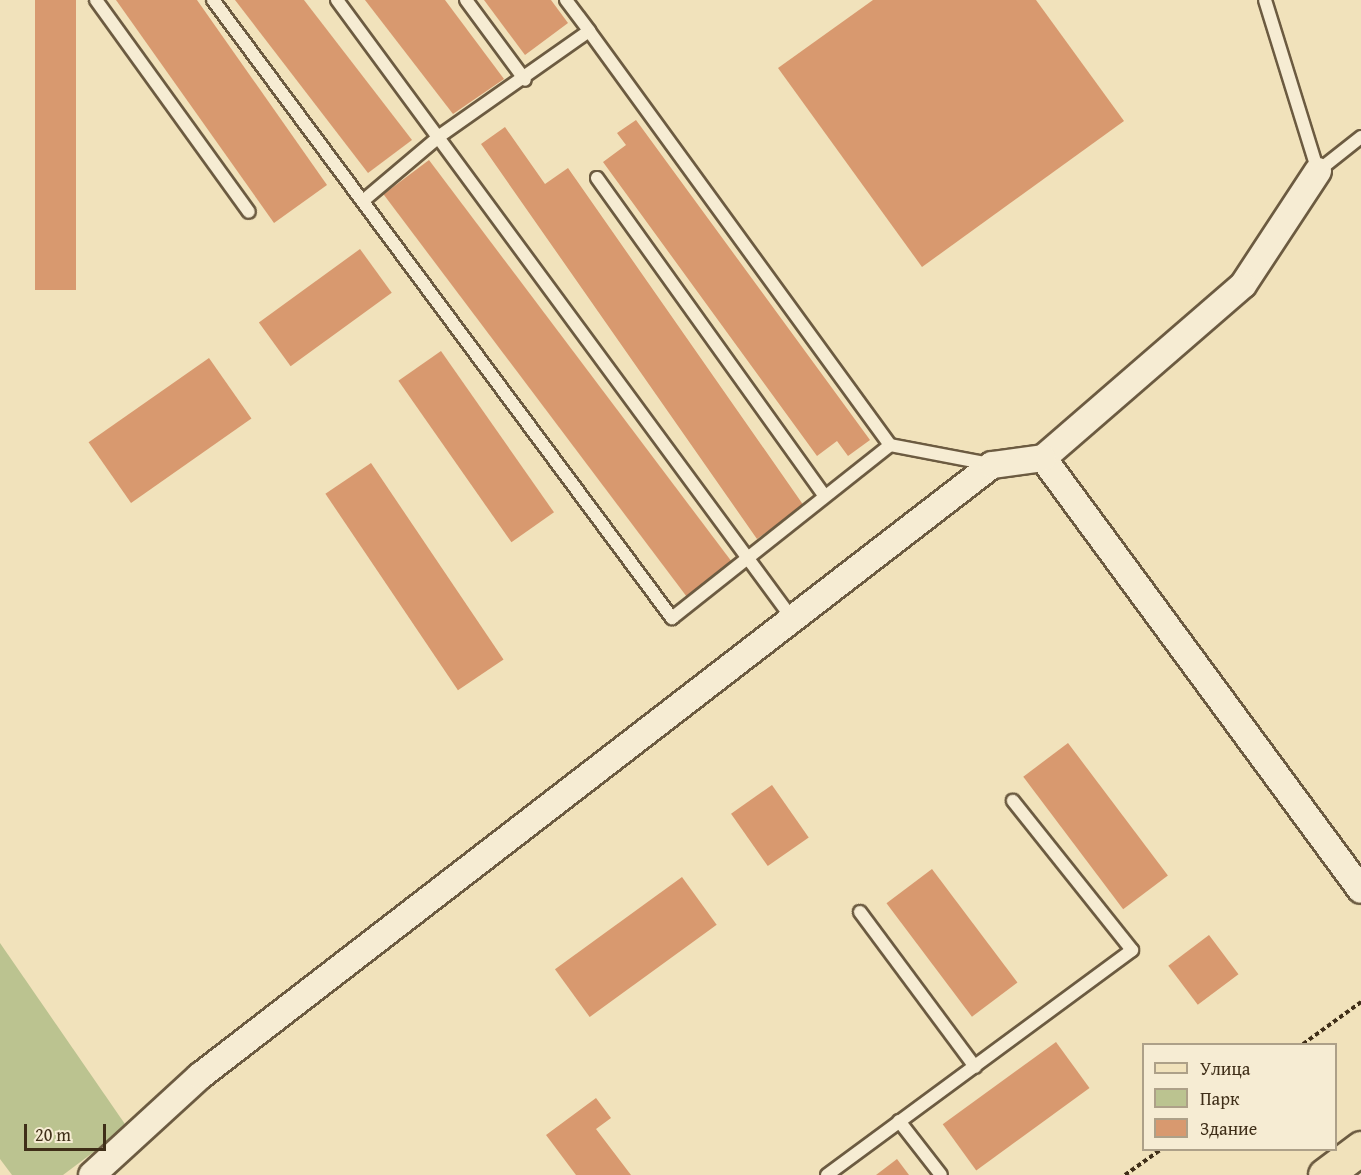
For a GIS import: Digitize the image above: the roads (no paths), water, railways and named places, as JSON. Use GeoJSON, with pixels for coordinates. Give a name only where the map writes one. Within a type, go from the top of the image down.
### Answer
{"type":"FeatureCollection","features":[{"type":"Feature","properties":{"kind":"main road"},"geometry":{"type":"LineString","coordinates":[[1325,1175],[1361,1148]]}},
{"type":"Feature","properties":{"kind":"street"},"geometry":{"type":"LineString","coordinates":[[93,1175],[200,1076],[795,622],[992,465],[1043,458],[1243,285],[1318,171]]}},
{"type":"Feature","properties":{"kind":"street"},"geometry":{"type":"LineString","coordinates":[[1043,458],[1361,891]]}},
{"type":"Feature","properties":{"kind":"lane"},"geometry":{"type":"LineString","coordinates":[[96,0],[249,212]]}},
{"type":"Feature","properties":{"kind":"lane"},"geometry":{"type":"LineString","coordinates":[[213,0],[364,200],[672,618],[890,445]]}},
{"type":"Feature","properties":{"kind":"lane"},"geometry":{"type":"LineString","coordinates":[[337,0],[441,135],[795,622]]}},
{"type":"Feature","properties":{"kind":"lane"},"geometry":{"type":"LineString","coordinates":[[466,0],[525,80]]}},
{"type":"Feature","properties":{"kind":"lane"},"geometry":{"type":"LineString","coordinates":[[566,0],[890,445],[992,465]]}},
{"type":"Feature","properties":{"kind":"lane"},"geometry":{"type":"LineString","coordinates":[[1265,0],[1318,171],[1361,137]]}},
{"type":"Feature","properties":{"kind":"lane"},"geometry":{"type":"LineString","coordinates":[[364,200],[441,135],[525,80],[589,31]]}},
{"type":"Feature","properties":{"kind":"lane"},"geometry":{"type":"LineString","coordinates":[[597,178],[825,496]]}},
{"type":"Feature","properties":{"kind":"lane"},"geometry":{"type":"LineString","coordinates":[[826,1175],[1131,950],[1013,801]]}},
{"type":"Feature","properties":{"kind":"lane"},"geometry":{"type":"LineString","coordinates":[[860,912],[975,1067]]}},
{"type":"Feature","properties":{"kind":"lane"},"geometry":{"type":"LineString","coordinates":[[899,1121],[941,1175]]}}]}
